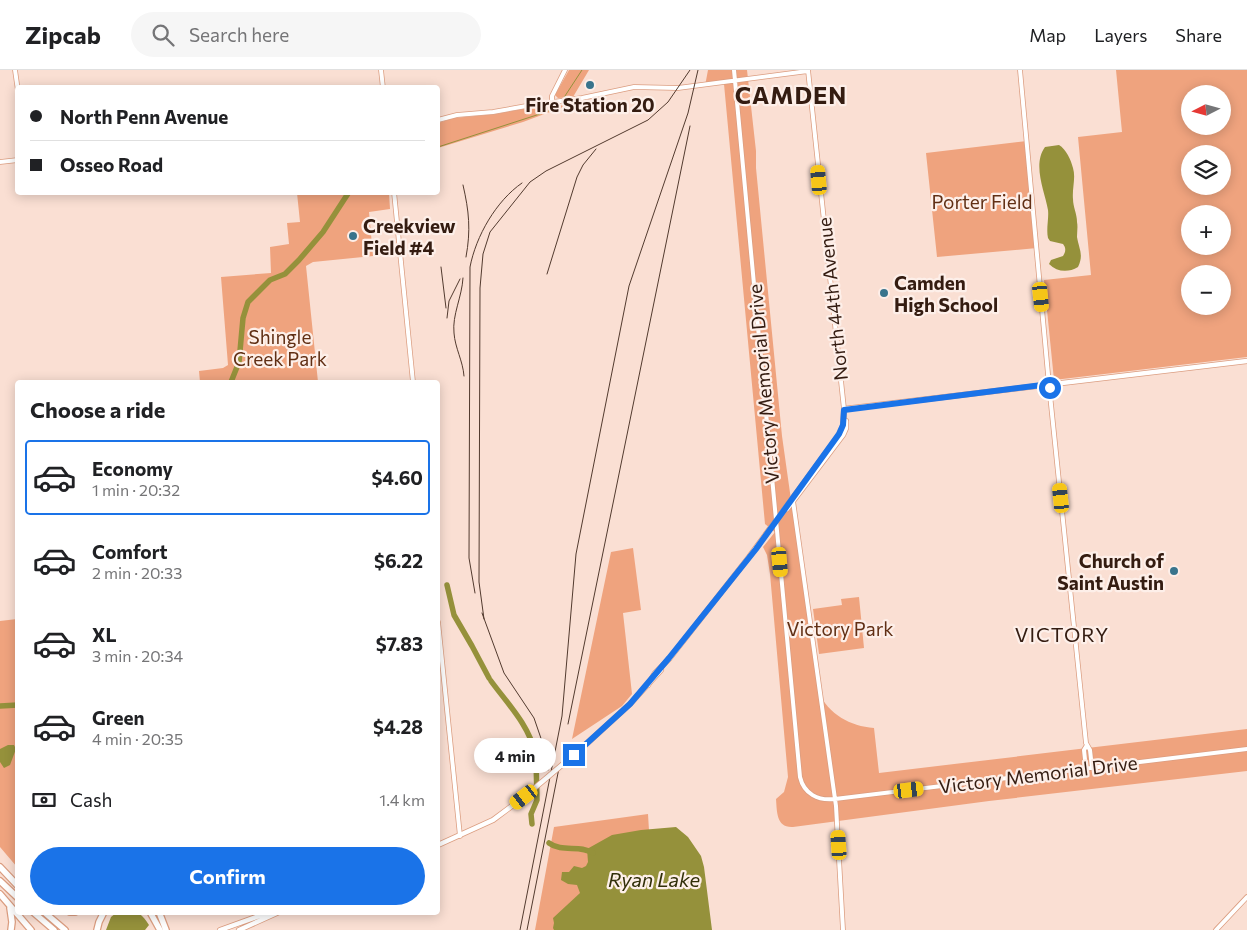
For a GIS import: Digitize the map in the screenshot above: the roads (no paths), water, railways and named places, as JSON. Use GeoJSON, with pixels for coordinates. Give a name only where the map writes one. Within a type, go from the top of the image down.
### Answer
{"type":"FeatureCollection","features":[{"type":"Feature","properties":{"kind":"highway"},"geometry":{"type":"LineString","coordinates":[[0,865],[15,878]]}},
{"type":"Feature","properties":{"kind":"highway"},"geometry":{"type":"LineString","coordinates":[[0,865],[15,882]]}},
{"type":"Feature","properties":{"kind":"highway"},"geometry":{"type":"LineString","coordinates":[[0,881],[15,895]]}},
{"type":"Feature","properties":{"kind":"highway"},"geometry":{"type":"LineString","coordinates":[[0,894],[15,912]]}},
{"type":"Feature","properties":{"kind":"highway"},"geometry":{"type":"LineString","coordinates":[[6,902],[12,917],[11,930]]}},
{"type":"Feature","properties":{"kind":"highway"},"geometry":{"type":"LineString","coordinates":[[18,915],[31,930]]}},
{"type":"Feature","properties":{"kind":"highway"},"geometry":{"type":"LineString","coordinates":[[36,915],[54,930]]}},
{"type":"Feature","properties":{"kind":"highway"},"geometry":{"type":"LineString","coordinates":[[48,915],[65,930]]}},
{"type":"Feature","properties":{"kind":"highway"},"geometry":{"type":"LineString","coordinates":[[97,930],[102,915]]}},
{"type":"Feature","properties":{"kind":"highway"},"geometry":{"type":"LineString","coordinates":[[151,915],[158,930]]}},
{"type":"Feature","properties":{"kind":"highway"},"geometry":{"type":"LineString","coordinates":[[160,915],[166,930]]}},
{"type":"Feature","properties":{"kind":"main road"},"geometry":{"type":"LineString","coordinates":[[440,844],[493,820],[524,797],[614,720],[648,685],[843,435],[846,425],[844,410],[1247,361]]}},
{"type":"Feature","properties":{"kind":"main road"},"geometry":{"type":"LineString","coordinates":[[220,930],[262,915]]}},
{"type":"Feature","properties":{"kind":"main road"},"geometry":{"type":"LineString","coordinates":[[239,930],[272,915]]}},
{"type":"Feature","properties":{"kind":"street"},"geometry":{"type":"LineString","coordinates":[[16,70],[17,85]]}},
{"type":"Feature","properties":{"kind":"street"},"geometry":{"type":"LineString","coordinates":[[381,70],[383,85]]}},
{"type":"Feature","properties":{"kind":"street"},"geometry":{"type":"LineString","coordinates":[[552,102],[552,96],[565,70]]}},
{"type":"Feature","properties":{"kind":"street","name":"Victory Memorial Drive"},"geometry":{"type":"LineString","coordinates":[[734,70],[801,780],[805,789],[821,799],[835,799],[1247,749]]}},
{"type":"Feature","properties":{"kind":"street"},"geometry":{"type":"LineString","coordinates":[[1020,70],[1087,745],[1090,750],[1092,768]]}},
{"type":"Feature","properties":{"kind":"street"},"geometry":{"type":"LineString","coordinates":[[440,119],[457,115],[493,112],[566,101],[634,87],[678,88],[808,71]]}},
{"type":"Feature","properties":{"kind":"street","name":"North 44th Avenue"},"geometry":{"type":"LineString","coordinates":[[808,71],[844,410]]}},
{"type":"Feature","properties":{"kind":"street"},"geometry":{"type":"LineString","coordinates":[[0,162],[15,160]]}},
{"type":"Feature","properties":{"kind":"street"},"geometry":{"type":"LineString","coordinates":[[394,195],[413,380]]}},
{"type":"Feature","properties":{"kind":"street"},"geometry":{"type":"LineString","coordinates":[[793,500],[835,799],[843,930]]}},
{"type":"Feature","properties":{"kind":"street"},"geometry":{"type":"LineString","coordinates":[[440,641],[460,836]]}},
{"type":"Feature","properties":{"kind":"street"},"geometry":{"type":"LineString","coordinates":[[1086,769],[1084,750],[1087,745]]}},
{"type":"Feature","properties":{"kind":"street"},"geometry":{"type":"LineString","coordinates":[[1216,930],[1247,897]]}},
{"type":"Feature","properties":{"kind":"water"},"geometry":{"type":"Polygon","coordinates":[[[1059,145],[1068,155],[1074,172],[1073,202],[1081,255],[1078,267],[1067,271],[1056,269],[1049,264],[1051,260],[1063,256],[1065,248],[1063,244],[1050,241],[1048,238],[1048,210],[1039,170],[1041,154],[1045,147],[1059,145]]]}},
{"type":"Feature","properties":{"kind":"water"},"geometry":{"type":"Polygon","coordinates":[[[8,745],[14,745],[15,747],[10,765],[4,768],[0,762],[0,749],[8,745]]]}},
{"type":"Feature","properties":{"kind":"water","name":"Ryan Lake"},"geometry":{"type":"Polygon","coordinates":[[[676,827],[688,837],[701,856],[712,930],[554,930],[553,918],[580,893],[577,885],[568,884],[561,880],[562,872],[569,872],[574,866],[582,868],[586,866],[588,862],[587,849],[612,835],[676,827]]]}},
{"type":"Feature","properties":{"kind":"water"},"geometry":{"type":"Polygon","coordinates":[[[114,915],[141,915],[149,925],[145,930],[106,930],[114,915]]]}},
{"type":"Feature","properties":{"kind":"waterway"},"geometry":{"type":"LineString","coordinates":[[563,99],[582,70]]}},
{"type":"Feature","properties":{"kind":"waterway"},"geometry":{"type":"LineString","coordinates":[[440,146],[546,112],[561,102]]}},
{"type":"Feature","properties":{"kind":"waterway"},"geometry":{"type":"LineString","coordinates":[[232,380],[239,362],[243,318],[248,302],[270,280],[285,274],[299,260],[323,232],[347,195]]}},
{"type":"Feature","properties":{"kind":"waterway"},"geometry":{"type":"LineString","coordinates":[[447,585],[454,615],[489,678]]}},
{"type":"Feature","properties":{"kind":"waterway"},"geometry":{"type":"LineString","coordinates":[[491,681],[523,724],[535,753]]}},
{"type":"Feature","properties":{"kind":"waterway"},"geometry":{"type":"LineString","coordinates":[[0,706],[15,705]]}},
{"type":"Feature","properties":{"kind":"waterway"},"geometry":{"type":"LineString","coordinates":[[532,824],[531,814],[537,800],[536,759]]}},
{"type":"Feature","properties":{"kind":"waterway"},"geometry":{"type":"LineString","coordinates":[[549,843],[560,848],[582,849],[593,853]]}},
{"type":"Feature","properties":{"kind":"railway"},"geometry":{"type":"LineString","coordinates":[[484,619],[479,582],[480,288],[483,254],[490,232],[530,182],[546,171],[648,120],[668,102],[690,70]]}},
{"type":"Feature","properties":{"kind":"railway"},"geometry":{"type":"LineString","coordinates":[[520,930],[562,716],[576,554],[629,286],[688,113],[698,70]]}},
{"type":"Feature","properties":{"kind":"railway"},"geometry":{"type":"LineString","coordinates":[[568,724],[690,126]]}},
{"type":"Feature","properties":{"kind":"railway"},"geometry":{"type":"LineString","coordinates":[[547,274],[577,177],[583,165],[596,149]]}},
{"type":"Feature","properties":{"kind":"railway"},"geometry":{"type":"LineString","coordinates":[[475,593],[469,558],[470,267],[477,243],[488,220],[504,199],[522,183]]}},
{"type":"Feature","properties":{"kind":"railway"},"geometry":{"type":"LineString","coordinates":[[463,185],[469,221],[466,257]]}},
{"type":"Feature","properties":{"kind":"railway"},"geometry":{"type":"LineString","coordinates":[[441,267],[446,308]]}},
{"type":"Feature","properties":{"kind":"railway"},"geometry":{"type":"LineString","coordinates":[[463,278],[454,326],[455,339],[464,376]]}},
{"type":"Feature","properties":{"kind":"railway"},"geometry":{"type":"LineString","coordinates":[[447,318],[449,301],[460,279]]}},
{"type":"Feature","properties":{"kind":"railway"},"geometry":{"type":"LineString","coordinates":[[482,613],[504,673],[534,718],[546,753],[548,770]]}},
{"type":"Feature","properties":{"kind":"railway"},"geometry":{"type":"LineString","coordinates":[[527,930],[559,768]]}},
{"type":"Feature","properties":{"kind":"place","name":"Fire Station 20"},"geometry":{"type":"Point","coordinates":[590,85]}},
{"type":"Feature","properties":{"kind":"place","name":"Creekview Field #4"},"geometry":{"type":"Point","coordinates":[353,236]}},
{"type":"Feature","properties":{"kind":"place","name":"Camden High School"},"geometry":{"type":"Point","coordinates":[884,293]}},
{"type":"Feature","properties":{"kind":"place","name":"Church of Saint Austin"},"geometry":{"type":"Point","coordinates":[1174,571]}},
{"type":"Feature","properties":{"kind":"district","name":"CAMDEN"},"geometry":{"type":"Point","coordinates":[791,94]}},
{"type":"Feature","properties":{"kind":"district","name":"VICTORY"},"geometry":{"type":"Point","coordinates":[1062,634]}},
{"type":"Feature","properties":{"kind":"park label","name":"Porter Field"},"geometry":{"type":"Point","coordinates":[982,201]}},
{"type":"Feature","properties":{"kind":"park label","name":"Shingle Creek Park"},"geometry":{"type":"Point","coordinates":[280,347]}},
{"type":"Feature","properties":{"kind":"park label","name":"Victory Park"},"geometry":{"type":"Point","coordinates":[840,628]}}]}
